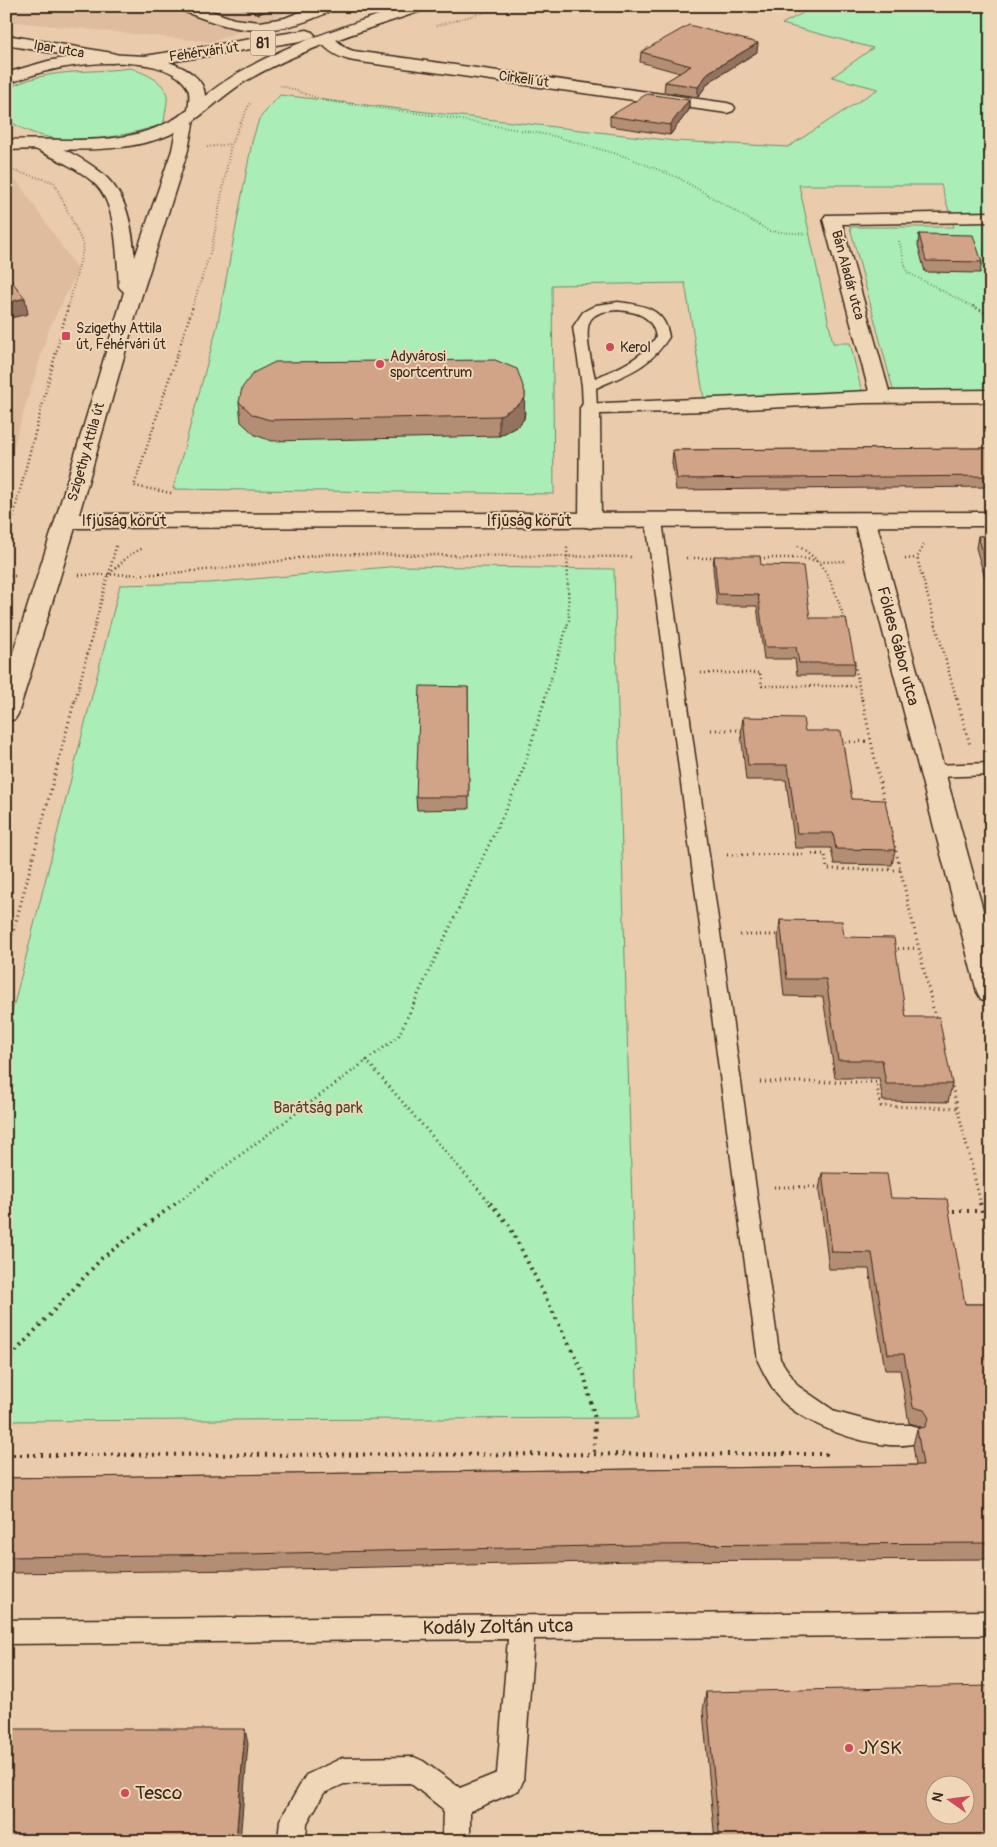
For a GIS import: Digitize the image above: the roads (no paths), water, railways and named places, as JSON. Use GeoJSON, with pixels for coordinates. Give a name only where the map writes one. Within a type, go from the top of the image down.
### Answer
{"type":"FeatureCollection","features":[{"type":"Feature","properties":{"kind":"street"},"geometry":{"type":"LineString","coordinates":[[183,6],[222,20],[251,26],[280,24],[328,6]]}},
{"type":"Feature","properties":{"kind":"street","name":"Fehérvári út"},"geometry":{"type":"LineString","coordinates":[[6,145],[88,146],[121,143],[159,133],[177,125],[225,88],[247,75],[326,39],[422,6]]}},
{"type":"Feature","properties":{"kind":"street","name":"Fehérvári út"},"geometry":{"type":"LineString","coordinates":[[143,60],[282,40],[382,19]]}},
{"type":"Feature","properties":{"kind":"street","name":"Cirkeli út"},"geometry":{"type":"LineString","coordinates":[[326,39],[343,54],[354,56],[727,108]]}},
{"type":"Feature","properties":{"kind":"street","name":"Ipar utca"},"geometry":{"type":"LineString","coordinates":[[6,40],[112,58]]}},
{"type":"Feature","properties":{"kind":"street","name":"Fehérvári út"},"geometry":{"type":"LineString","coordinates":[[6,79],[31,69],[51,64],[112,58],[143,60],[165,65],[183,73],[194,84],[197,97],[191,114]]}},
{"type":"Feature","properties":{"kind":"street","name":"Szigethy Attila út"},"geometry":{"type":"LineString","coordinates":[[6,714],[66,521],[129,304],[191,114]]}},
{"type":"Feature","properties":{"kind":"street","name":"Fehérvári út"},"geometry":{"type":"LineString","coordinates":[[6,135],[35,144]]}},
{"type":"Feature","properties":{"kind":"street","name":"Szigethy Attila út"},"geometry":{"type":"LineString","coordinates":[[35,144],[73,160],[105,184],[119,212],[127,257],[129,304]]}},
{"type":"Feature","properties":{"kind":"street","name":"Bán Aladár utca"},"geometry":{"type":"LineString","coordinates":[[881,397],[832,219],[991,217]]}},
{"type":"Feature","properties":{"kind":"street"},"geometry":{"type":"LineString","coordinates":[[590,521],[590,408],[881,397],[991,396]]}},
{"type":"Feature","properties":{"kind":"street","name":"Ifjúság körút"},"geometry":{"type":"LineString","coordinates":[[66,521],[866,521],[991,519]]}},
{"type":"Feature","properties":{"kind":"street","name":"Földes Gábor utca"},"geometry":{"type":"LineString","coordinates":[[866,521],[991,992]]}},
{"type":"Feature","properties":{"kind":"lane"},"geometry":{"type":"LineString","coordinates":[[589,386],[625,370],[654,350],[662,337],[661,325],[654,315],[639,308],[604,306],[588,312],[581,319],[580,326],[589,386],[590,408]]}},
{"type":"Feature","properties":{"kind":"lane"},"geometry":{"type":"LineString","coordinates":[[654,521],[769,1360],[790,1392],[804,1404],[830,1420],[884,1435],[912,1435]]}},
{"type":"Feature","properties":{"kind":"lane"},"geometry":{"type":"LineString","coordinates":[[932,771],[984,770]]}},
{"type":"Feature","properties":{"kind":"lane","name":"Kodály Zoltán utca"},"geometry":{"type":"LineString","coordinates":[[6,1632],[991,1623]]}},
{"type":"Feature","properties":{"kind":"lane"},"geometry":{"type":"LineString","coordinates":[[457,1803],[510,1781],[522,1626]]}},
{"type":"Feature","properties":{"kind":"lane"},"geometry":{"type":"LineString","coordinates":[[292,1841],[294,1820],[316,1784],[342,1771],[414,1770],[457,1803]]}},
{"type":"Feature","properties":{"kind":"lane"},"geometry":{"type":"LineString","coordinates":[[456,1841],[457,1803]]}},
{"type":"Feature","properties":{"kind":"place","name":"Szigethy Attila út, Fehérvári út"},"geometry":{"type":"Point","coordinates":[66,336]}},
{"type":"Feature","properties":{"kind":"place","name":"Kerol"},"geometry":{"type":"Point","coordinates":[610,347]}},
{"type":"Feature","properties":{"kind":"place","name":"Adyvárosi sportcentrum"},"geometry":{"type":"Point","coordinates":[380,364]}},
{"type":"Feature","properties":{"kind":"place","name":"JYSK"},"geometry":{"type":"Point","coordinates":[849,1748]}},
{"type":"Feature","properties":{"kind":"place","name":"Tesco"},"geometry":{"type":"Point","coordinates":[125,1793]}},
{"type":"Feature","properties":{"kind":"park label","name":"Barátság park"},"geometry":{"type":"Point","coordinates":[318,1108]}}]}
